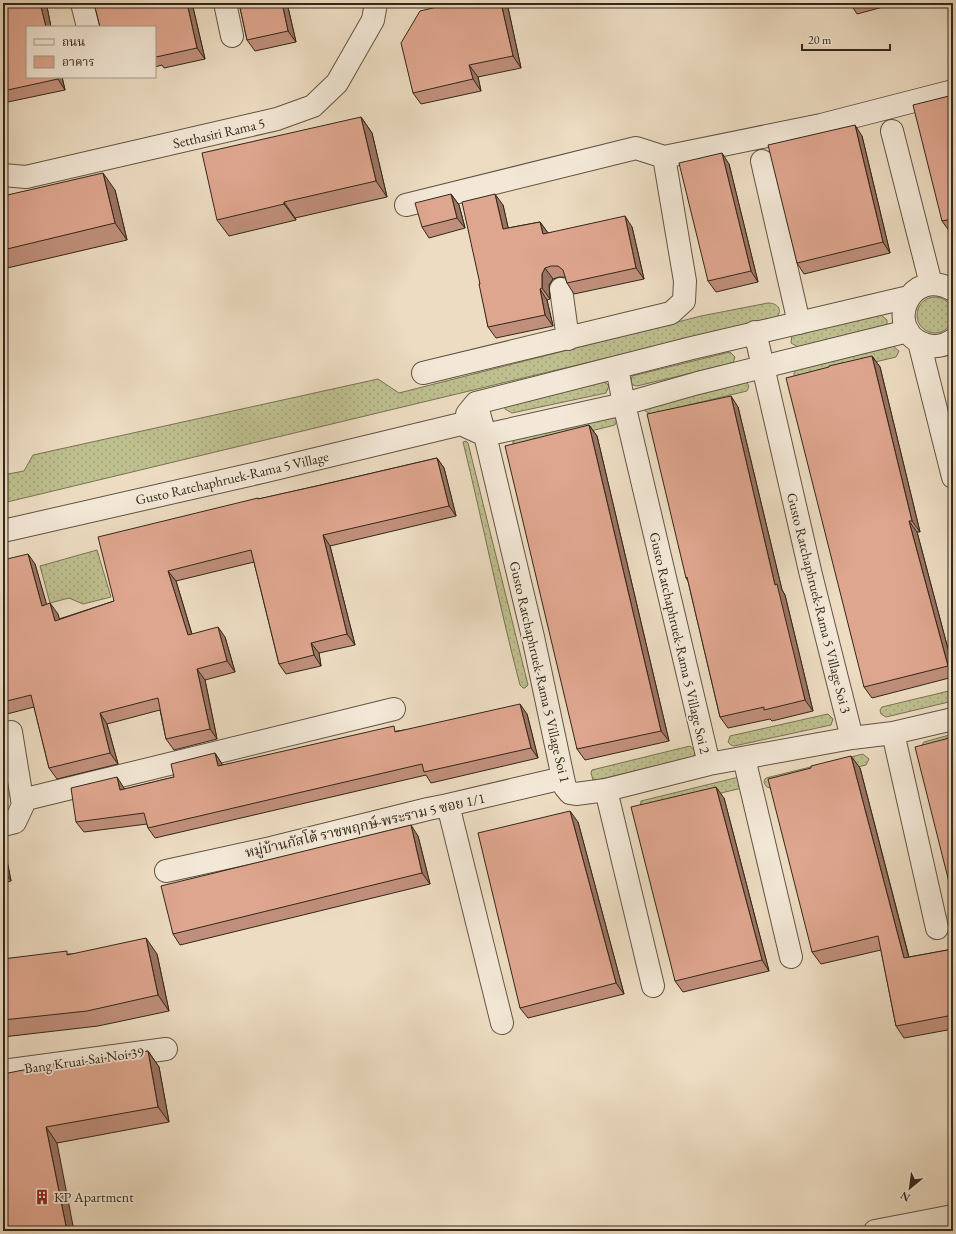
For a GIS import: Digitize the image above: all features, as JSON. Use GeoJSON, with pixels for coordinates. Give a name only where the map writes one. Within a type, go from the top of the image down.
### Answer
{"type":"FeatureCollection","features":[{"type":"Feature","properties":{"kind":"street"},"geometry":{"type":"LineString","coordinates":[[82,3],[88,26]]}},
{"type":"Feature","properties":{"kind":"street"},"geometry":{"type":"LineString","coordinates":[[225,3],[232,36]]}},
{"type":"Feature","properties":{"kind":"street","name":"Setthasiri Rama 5"},"geometry":{"type":"LineString","coordinates":[[3,175],[26,177],[277,120],[313,106],[337,83],[373,20],[376,3]]}},
{"type":"Feature","properties":{"kind":"street"},"geometry":{"type":"LineString","coordinates":[[406,205],[636,148],[664,157],[821,125],[953,91]]}},
{"type":"Feature","properties":{"kind":"street"},"geometry":{"type":"LineString","coordinates":[[892,131],[931,284]]}},
{"type":"Feature","properties":{"kind":"street"},"geometry":{"type":"LineString","coordinates":[[423,373],[671,313],[684,301],[685,281],[664,157]]}},
{"type":"Feature","properties":{"kind":"street"},"geometry":{"type":"LineString","coordinates":[[762,161],[799,324]]}},
{"type":"Feature","properties":{"kind":"street"},"geometry":{"type":"LineString","coordinates":[[953,290],[946,286],[931,284],[922,287],[909,297],[799,324],[755,332],[476,403],[461,424],[485,435],[624,404],[698,383],[913,336],[936,347],[948,344],[953,340]]}},
{"type":"Feature","properties":{"kind":"street"},"geometry":{"type":"LineString","coordinates":[[561,289],[568,339]]}},
{"type":"Feature","properties":{"kind":"street"},"geometry":{"type":"LineString","coordinates":[[909,297],[905,305],[905,323],[913,336],[953,477]]}},
{"type":"Feature","properties":{"kind":"street"},"geometry":{"type":"LineString","coordinates":[[755,332],[764,368]]}},
{"type":"Feature","properties":{"kind":"street"},"geometry":{"type":"LineString","coordinates":[[617,368],[624,404]]}},
{"type":"Feature","properties":{"kind":"street","name":"Gusto Ratchaphruek-Rama 5 Village Soi 3"},"geometry":{"type":"LineString","coordinates":[[764,368],[811,575],[852,738]]}},
{"type":"Feature","properties":{"kind":"street"},"geometry":{"type":"LineString","coordinates":[[476,403],[485,435]]}},
{"type":"Feature","properties":{"kind":"street","name":"Gusto Ratchaphruek-Rama 5 Village Soi 2"},"geometry":{"type":"LineString","coordinates":[[624,404],[709,764],[852,738]]}},
{"type":"Feature","properties":{"kind":"street","name":"Gusto Ratchaphruek-Rama 5 Village"},"geometry":{"type":"LineString","coordinates":[[3,531],[270,470],[461,424]]}},
{"type":"Feature","properties":{"kind":"street","name":"Gusto Ratchaphruek-Rama 5 Village Soi 1"},"geometry":{"type":"LineString","coordinates":[[485,435],[534,637],[565,787],[570,793],[576,794],[606,790],[709,764]]}},
{"type":"Feature","properties":{"kind":"street"},"geometry":{"type":"LineString","coordinates":[[22,800],[394,709]]}},
{"type":"Feature","properties":{"kind":"street"},"geometry":{"type":"LineString","coordinates":[[852,738],[893,733],[953,719]]}},
{"type":"Feature","properties":{"kind":"street"},"geometry":{"type":"LineString","coordinates":[[3,825],[15,822],[23,805],[11,732]]}},
{"type":"Feature","properties":{"kind":"street"},"geometry":{"type":"LineString","coordinates":[[893,733],[937,928]]}},
{"type":"Feature","properties":{"kind":"street"},"geometry":{"type":"LineString","coordinates":[[744,758],[791,957]]}},
{"type":"Feature","properties":{"kind":"street","name":"หมู่บ้านกัสโต้ ราชพฤกษ์-พระราม 5 ซอย 1/1"},"geometry":{"type":"LineString","coordinates":[[166,871],[271,848],[428,809],[563,778]]}},
{"type":"Feature","properties":{"kind":"street"},"geometry":{"type":"LineString","coordinates":[[606,790],[653,986]]}},
{"type":"Feature","properties":{"kind":"street"},"geometry":{"type":"LineString","coordinates":[[448,805],[502,1023]]}},
{"type":"Feature","properties":{"kind":"street","name":"Bang Kruai-Sai Noi 39"},"geometry":{"type":"LineString","coordinates":[[3,1071],[166,1049]]}},
{"type":"Feature","properties":{"kind":"street"},"geometry":{"type":"LineString","coordinates":[[875,1231],[953,1216]]}},
{"type":"Feature","properties":{"kind":"green space"},"geometry":{"type":"Polygon","coordinates":[[[939,297],[948,302],[952,308],[952,322],[948,328],[939,333],[931,333],[922,328],[918,322],[917,311],[922,302],[928,298],[939,297]]]}},
{"type":"Feature","properties":{"kind":"green space"},"geometry":{"type":"Polygon","coordinates":[[[768,303],[774,304],[778,307],[779,314],[777,317],[3,503],[3,475],[24,471],[33,455],[378,379],[399,393],[701,316],[768,303]]]}},
{"type":"Feature","properties":{"kind":"green space"},"geometry":{"type":"Polygon","coordinates":[[[880,314],[887,320],[887,324],[884,328],[798,347],[791,343],[792,335],[880,314]]]}},
{"type":"Feature","properties":{"kind":"green space"},"geometry":{"type":"Polygon","coordinates":[[[893,346],[899,351],[896,357],[800,380],[794,377],[796,370],[893,346]]]}},
{"type":"Feature","properties":{"kind":"green space"},"geometry":{"type":"Polygon","coordinates":[[[730,352],[735,357],[733,363],[637,386],[633,385],[631,382],[632,376],[730,352]]]}},
{"type":"Feature","properties":{"kind":"green space"},"geometry":{"type":"Polygon","coordinates":[[[745,380],[749,386],[747,391],[651,414],[645,411],[645,407],[745,380]]]}},
{"type":"Feature","properties":{"kind":"green space"},"geometry":{"type":"Polygon","coordinates":[[[602,381],[609,386],[606,393],[512,413],[505,409],[505,406],[602,381]]]}},
{"type":"Feature","properties":{"kind":"green space"},"geometry":{"type":"Polygon","coordinates":[[[615,417],[617,420],[615,425],[518,449],[513,445],[513,438],[615,417]]]}},
{"type":"Feature","properties":{"kind":"green space"},"geometry":{"type":"Polygon","coordinates":[[[466,441],[468,443],[528,685],[525,688],[520,685],[505,625],[463,442],[466,441]]]}},
{"type":"Feature","properties":{"kind":"green space"},"geometry":{"type":"Polygon","coordinates":[[[97,550],[111,597],[83,604],[69,598],[50,603],[40,566],[97,550]]]}},
{"type":"Feature","properties":{"kind":"green space"},"geometry":{"type":"Polygon","coordinates":[[[953,690],[953,701],[886,717],[881,714],[880,710],[882,707],[953,690]]]}},
{"type":"Feature","properties":{"kind":"green space"},"geometry":{"type":"Polygon","coordinates":[[[828,714],[833,719],[831,725],[734,746],[728,742],[730,736],[828,714]]]}},
{"type":"Feature","properties":{"kind":"green space"},"geometry":{"type":"Polygon","coordinates":[[[953,734],[953,746],[923,748],[922,745],[924,742],[953,734]]]}},
{"type":"Feature","properties":{"kind":"green space"},"geometry":{"type":"Polygon","coordinates":[[[690,746],[696,751],[693,757],[593,780],[591,773],[592,770],[690,746]]]}},
{"type":"Feature","properties":{"kind":"green space"},"geometry":{"type":"Polygon","coordinates":[[[863,754],[869,759],[866,765],[770,788],[765,784],[764,780],[766,778],[863,754]]]}},
{"type":"Feature","properties":{"kind":"green space"},"geometry":{"type":"Polygon","coordinates":[[[739,777],[742,788],[645,811],[640,808],[641,801],[739,777]]]}},
{"type":"Feature","properties":{"kind":"building"},"geometry":{"type":"Polygon","coordinates":[[[40,3],[46,26],[26,26],[26,78],[58,79],[3,91],[3,4],[40,3]]]}},
{"type":"Feature","properties":{"kind":"building"},"geometry":{"type":"Polygon","coordinates":[[[94,3],[187,3],[197,48],[156,57],[156,26],[100,26],[94,3]]]}},
{"type":"Feature","properties":{"kind":"building"},"geometry":{"type":"Polygon","coordinates":[[[239,3],[282,3],[288,31],[247,40],[239,3]]]}},
{"type":"Feature","properties":{"kind":"building"},"geometry":{"type":"Polygon","coordinates":[[[454,3],[501,3],[513,56],[469,65],[473,79],[413,93],[401,43],[420,11],[454,3]]]}},
{"type":"Feature","properties":{"kind":"building"},"geometry":{"type":"Polygon","coordinates":[[[953,95],[953,219],[942,221],[913,105],[953,95]]]}},
{"type":"Feature","properties":{"kind":"building"},"geometry":{"type":"Polygon","coordinates":[[[361,117],[376,181],[284,202],[284,204],[217,220],[202,153],[361,117]]]}},
{"type":"Feature","properties":{"kind":"building"},"geometry":{"type":"Polygon","coordinates":[[[855,125],[883,242],[797,263],[768,145],[855,125]]]}},
{"type":"Feature","properties":{"kind":"building"},"geometry":{"type":"Polygon","coordinates":[[[722,153],[751,271],[708,281],[679,163],[722,153]]]}},
{"type":"Feature","properties":{"kind":"building"},"geometry":{"type":"Polygon","coordinates":[[[103,173],[115,223],[3,250],[3,196],[103,173]]]}},
{"type":"Feature","properties":{"kind":"building"},"geometry":{"type":"Polygon","coordinates":[[[451,194],[457,218],[422,227],[415,203],[451,194]]]}},
{"type":"Feature","properties":{"kind":"building"},"geometry":{"type":"Polygon","coordinates":[[[495,194],[503,229],[540,222],[543,234],[625,216],[636,268],[567,283],[563,270],[558,266],[545,268],[542,274],[542,288],[540,289],[545,315],[488,327],[462,202],[495,194]]]}},
{"type":"Feature","properties":{"kind":"building"},"geometry":{"type":"Polygon","coordinates":[[[872,356],[912,521],[909,521],[948,666],[864,687],[786,378],[872,356]]]}},
{"type":"Feature","properties":{"kind":"building"},"geometry":{"type":"Polygon","coordinates":[[[731,396],[775,585],[777,584],[805,700],[764,710],[764,707],[720,717],[647,414],[731,396]]]}},
{"type":"Feature","properties":{"kind":"building"},"geometry":{"type":"Polygon","coordinates":[[[589,425],[661,731],[577,749],[505,446],[589,425]]]}},
{"type":"Feature","properties":{"kind":"building"},"geometry":{"type":"Polygon","coordinates":[[[437,458],[449,506],[323,535],[347,634],[311,643],[314,655],[279,664],[251,550],[168,571],[188,635],[218,627],[227,661],[197,669],[210,729],[166,739],[158,698],[100,713],[110,753],[49,768],[31,695],[3,702],[3,560],[28,554],[42,606],[50,603],[55,621],[114,601],[98,537],[258,498],[437,458]]]}},
{"type":"Feature","properties":{"kind":"building"},"geometry":{"type":"Polygon","coordinates":[[[520,704],[531,748],[424,772],[422,764],[148,828],[144,813],[76,822],[71,788],[117,777],[120,790],[174,777],[171,764],[215,753],[218,766],[394,726],[395,732],[520,704]]]}},
{"type":"Feature","properties":{"kind":"building"},"geometry":{"type":"Polygon","coordinates":[[[953,737],[953,898],[915,747],[953,737]]]}},
{"type":"Feature","properties":{"kind":"building"},"geometry":{"type":"Polygon","coordinates":[[[851,756],[904,958],[953,949],[953,1015],[896,1026],[878,936],[812,952],[768,779],[851,756]]]}},
{"type":"Feature","properties":{"kind":"building"},"geometry":{"type":"Polygon","coordinates":[[[716,787],[762,960],[675,981],[631,807],[716,787]]]}},
{"type":"Feature","properties":{"kind":"building"},"geometry":{"type":"Polygon","coordinates":[[[570,811],[616,983],[520,1008],[478,833],[570,811]]]}},
{"type":"Feature","properties":{"kind":"building"},"geometry":{"type":"Polygon","coordinates":[[[411,825],[422,873],[173,934],[161,886],[411,825]]]}},
{"type":"Feature","properties":{"kind":"building"},"geometry":{"type":"Polygon","coordinates":[[[146,938],[158,995],[87,1011],[3,1020],[3,959],[67,951],[67,955],[146,938]]]}},
{"type":"Feature","properties":{"kind":"building"},"geometry":{"type":"Polygon","coordinates":[[[148,1051],[158,1107],[46,1127],[67,1231],[3,1231],[3,1074],[59,1063],[60,1066],[148,1051]]]}},
{"type":"Feature","properties":{"kind":"place","name":"KP Apartment"},"geometry":{"type":"Point","coordinates":[42,1197]}}]}
